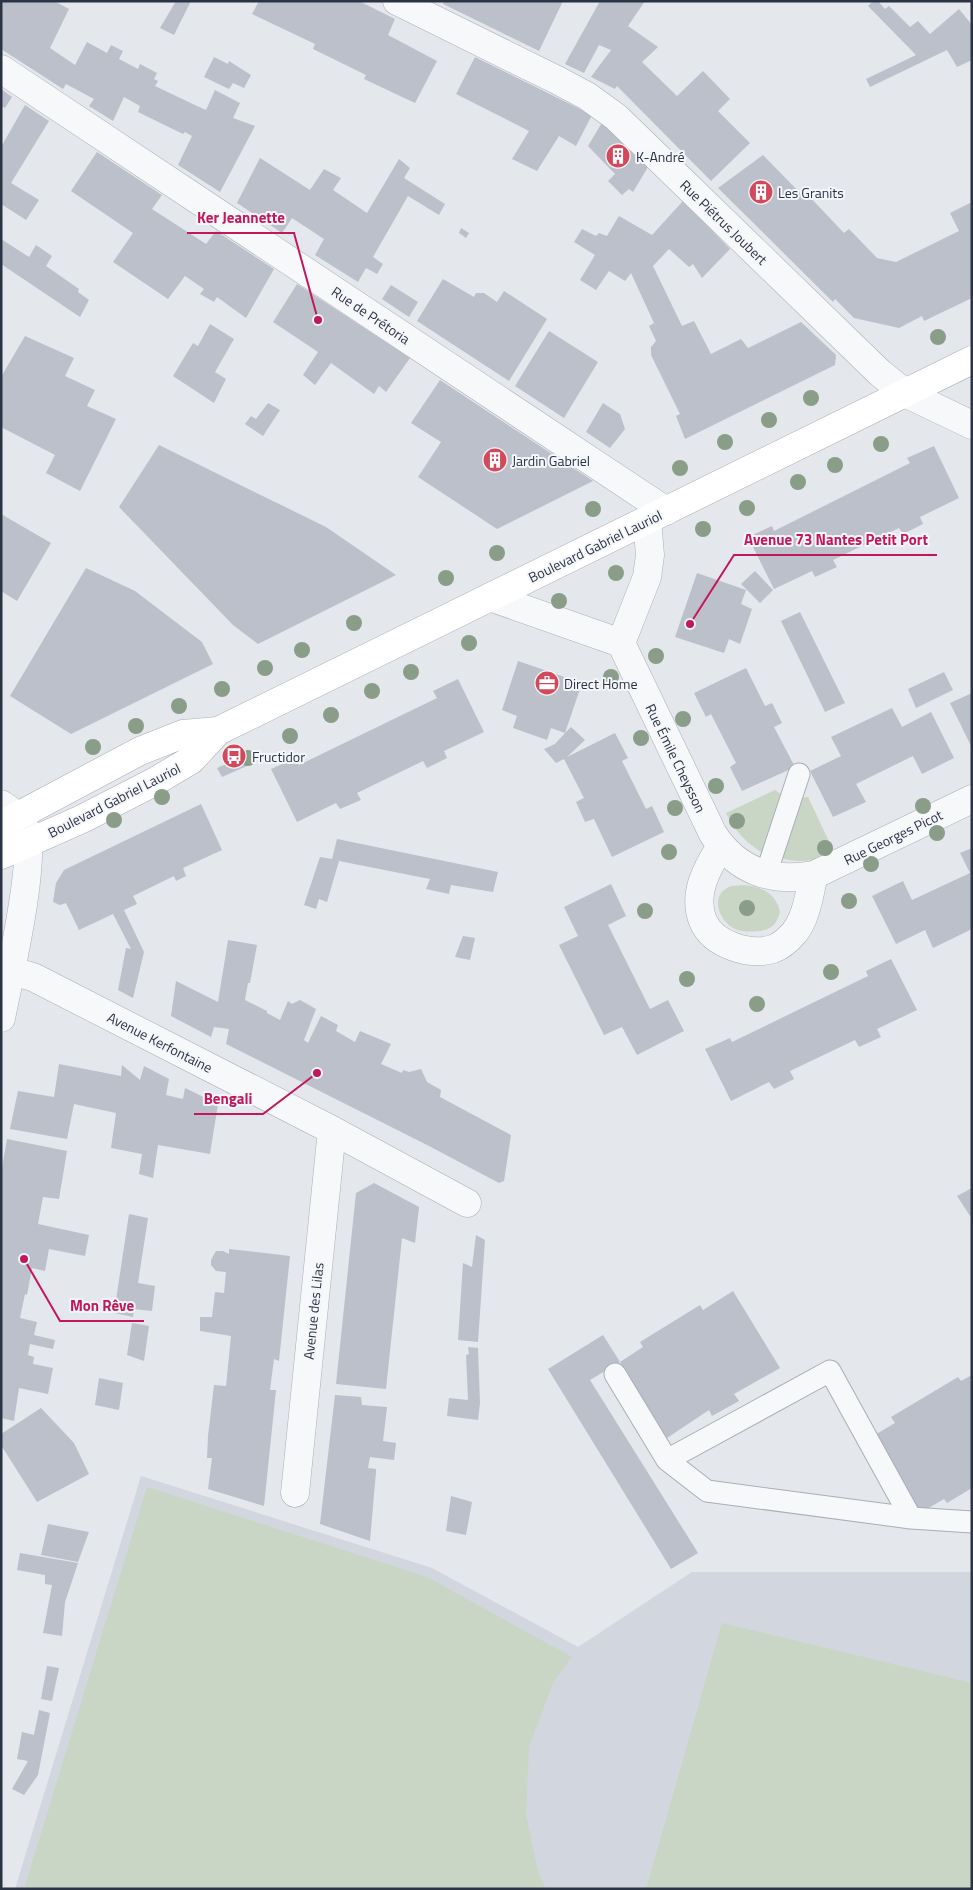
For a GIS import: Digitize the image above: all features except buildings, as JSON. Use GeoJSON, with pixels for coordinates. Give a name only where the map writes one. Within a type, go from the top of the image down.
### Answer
{"type":"FeatureCollection","features":[{"type":"Feature","properties":{"kind":"main road","name":"Boulevard Gabriel Lauriol"},"geometry":{"type":"LineString","coordinates":[[1,855],[154,782],[191,760],[218,731],[972,360]]}},
{"type":"Feature","properties":{"kind":"main road","name":"Boulevard Gabriel Lauriol"},"geometry":{"type":"LineString","coordinates":[[7,815],[140,751],[183,734],[218,731]]}},
{"type":"Feature","properties":{"kind":"street","name":"Rue Piétrus Joubert"},"geometry":{"type":"LineString","coordinates":[[397,1],[557,80],[587,96],[616,117],[866,361],[905,393],[972,425]]}},
{"type":"Feature","properties":{"kind":"street","name":"Rue de Prétoria"},"geometry":{"type":"LineString","coordinates":[[1,69],[657,515]]}},
{"type":"Feature","properties":{"kind":"street"},"geometry":{"type":"LineString","coordinates":[[490,597],[621,643],[647,577],[657,515]]}},
{"type":"Feature","properties":{"kind":"street","name":"Rue Émile Cheysson"},"geometry":{"type":"LineString","coordinates":[[621,643],[713,834],[721,846],[734,859],[749,869],[778,877],[796,879],[814,876]]}},
{"type":"Feature","properties":{"kind":"street","name":"Rue Georges Picot"},"geometry":{"type":"LineString","coordinates":[[814,876],[972,799]]}},
{"type":"Feature","properties":{"kind":"street"},"geometry":{"type":"LineString","coordinates":[[1,1018],[27,878],[28,843],[26,830],[7,815]]}},
{"type":"Feature","properties":{"kind":"street"},"geometry":{"type":"LineString","coordinates":[[721,846],[706,869],[701,884],[700,903],[703,921],[715,938],[735,947],[759,950],[773,948],[785,943],[795,932],[803,918],[814,876]]}},
{"type":"Feature","properties":{"kind":"street","name":"Avenue Kerfontaine"},"geometry":{"type":"LineString","coordinates":[[11,970],[33,977],[332,1130],[467,1203]]}},
{"type":"Feature","properties":{"kind":"street","name":"Avenue des Lilas"},"geometry":{"type":"LineString","coordinates":[[295,1493],[332,1130]]}},
{"type":"Feature","properties":{"kind":"lane"},"geometry":{"type":"LineString","coordinates":[[766,874],[799,774]]}},
{"type":"Feature","properties":{"kind":"lane"},"geometry":{"type":"LineString","coordinates":[[667,1460],[830,1371],[911,1518]]}},
{"type":"Feature","properties":{"kind":"lane"},"geometry":{"type":"LineString","coordinates":[[615,1374],[667,1460],[706,1490],[911,1518],[972,1522]]}},
{"type":"Feature","properties":{"kind":"shaded area"},"geometry":{"type":"Polygon","coordinates":[[[141,1476],[432,1568],[578,1647],[692,1572],[972,1572],[972,1889],[15,1889],[141,1476]]]}},
{"type":"Feature","properties":{"kind":"green space"},"geometry":{"type":"Polygon","coordinates":[[[775,790],[782,795],[763,853],[741,836],[726,813],[775,790]]]}},
{"type":"Feature","properties":{"kind":"green space"},"geometry":{"type":"Polygon","coordinates":[[[808,797],[835,854],[822,858],[795,861],[781,858],[798,798],[808,797]]]}},
{"type":"Feature","properties":{"kind":"green space"},"geometry":{"type":"Polygon","coordinates":[[[742,885],[761,889],[775,900],[780,912],[777,920],[770,928],[747,932],[735,929],[725,921],[719,910],[719,898],[722,892],[730,886],[742,885]]]}},
{"type":"Feature","properties":{"kind":"green space"},"geometry":{"type":"Polygon","coordinates":[[[147,1487],[427,1577],[572,1657],[553,1683],[529,1746],[526,1815],[538,1871],[546,1889],[24,1889],[147,1487]]]}},
{"type":"Feature","properties":{"kind":"green space"},"geometry":{"type":"Polygon","coordinates":[[[722,1623],[972,1683],[972,1889],[646,1889],[722,1623]]]}},
{"type":"Feature","properties":{"kind":"place","name":"K-André"},"geometry":{"type":"Point","coordinates":[618,156]}},
{"type":"Feature","properties":{"kind":"place","name":"Les Granits"},"geometry":{"type":"Point","coordinates":[761,192]}},
{"type":"Feature","properties":{"kind":"place","name":"Ker Jeannette"},"geometry":{"type":"Point","coordinates":[318,320]}},
{"type":"Feature","properties":{"kind":"place","name":"Jardin Gabriel"},"geometry":{"type":"Point","coordinates":[495,460]}},
{"type":"Feature","properties":{"kind":"place","name":"Avenue 73 Nantes Petit Port"},"geometry":{"type":"Point","coordinates":[690,624]}},
{"type":"Feature","properties":{"kind":"place","name":"Direct Home"},"geometry":{"type":"Point","coordinates":[547,683]}},
{"type":"Feature","properties":{"kind":"place","name":"Fructidor"},"geometry":{"type":"Point","coordinates":[234,756]}},
{"type":"Feature","properties":{"kind":"place","name":"Bengali"},"geometry":{"type":"Point","coordinates":[317,1073]}},
{"type":"Feature","properties":{"kind":"place","name":"Mon Rêve"},"geometry":{"type":"Point","coordinates":[24,1259]}}]}
